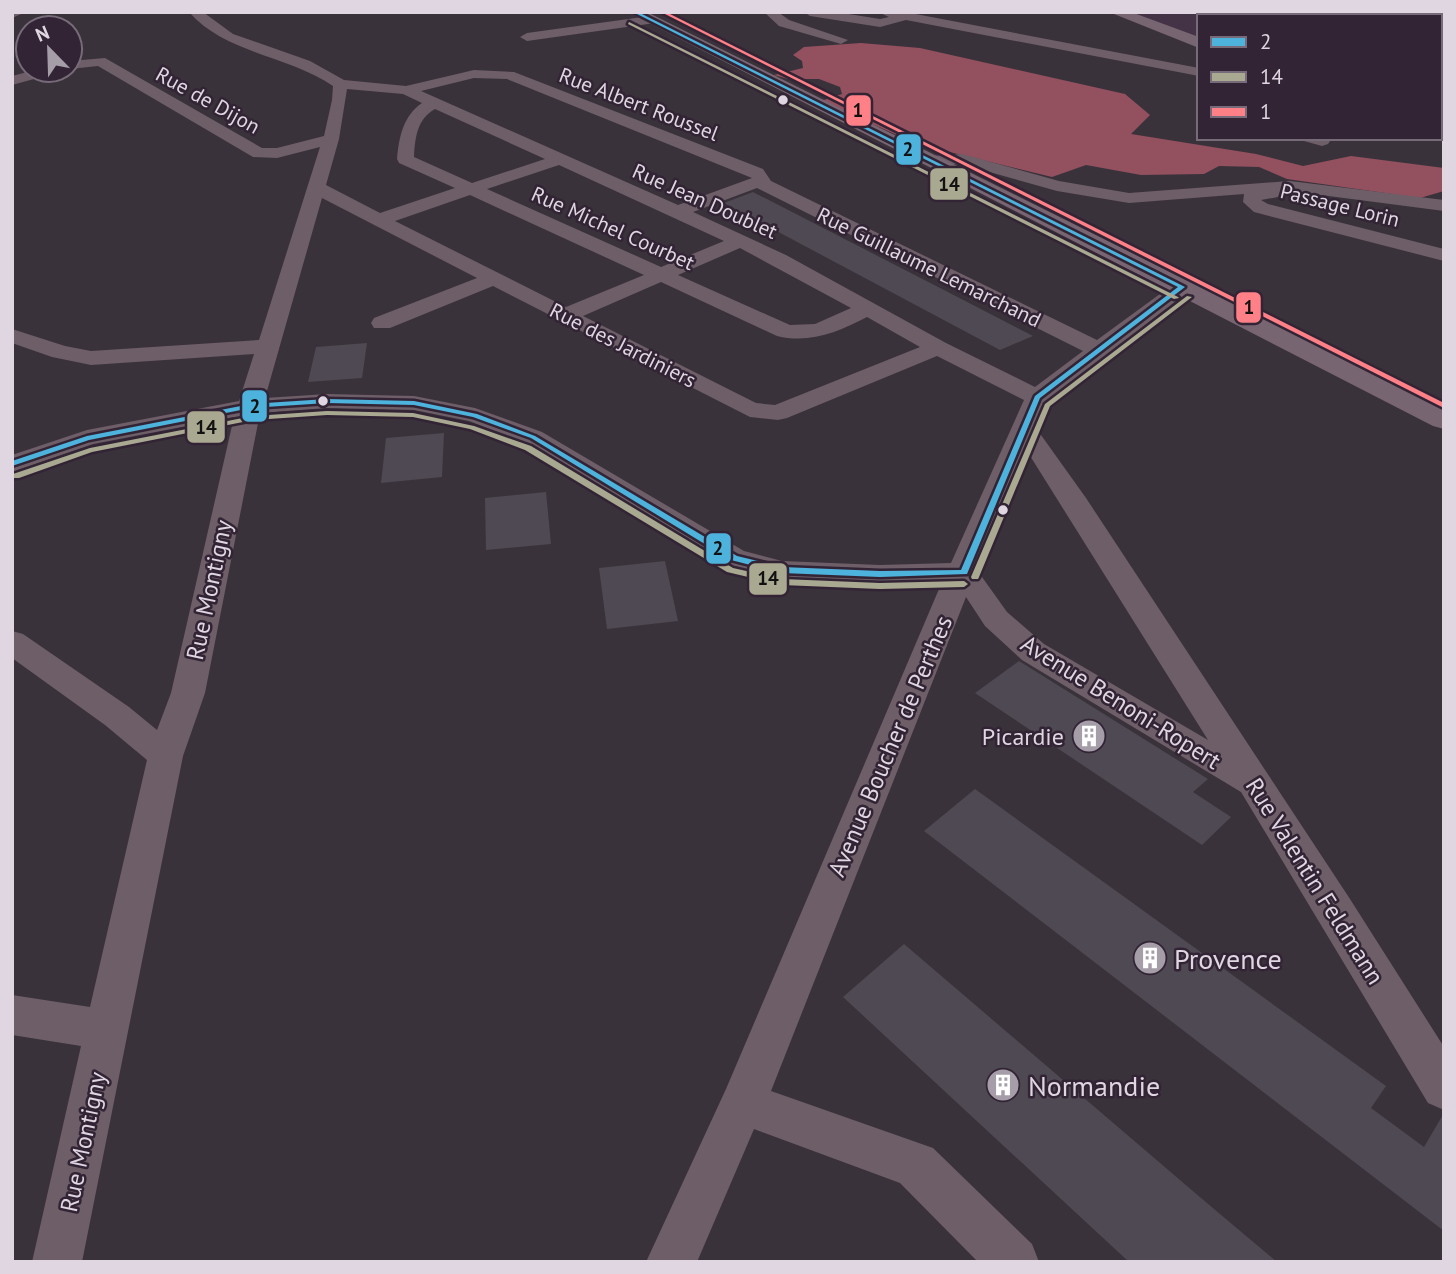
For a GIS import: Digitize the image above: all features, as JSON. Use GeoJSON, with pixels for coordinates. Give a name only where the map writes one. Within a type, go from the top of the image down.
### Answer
{"type":"FeatureCollection","features":[{"type":"Feature","properties":{"kind":"main road"},"geometry":{"type":"LineString","coordinates":[[1116,12],[1197,42]]}},
{"type":"Feature","properties":{"kind":"main road"},"geometry":{"type":"LineString","coordinates":[[643,16],[1444,420]]}},
{"type":"Feature","properties":{"kind":"street"},"geometry":{"type":"LineString","coordinates":[[12,14],[20,12]]}},
{"type":"Feature","properties":{"kind":"street"},"geometry":{"type":"LineString","coordinates":[[195,12],[208,26],[233,41],[313,66],[340,84]]}},
{"type":"Feature","properties":{"kind":"street"},"geometry":{"type":"LineString","coordinates":[[770,12],[784,23],[841,40]]}},
{"type":"Feature","properties":{"kind":"street"},"geometry":{"type":"LineString","coordinates":[[810,12],[880,23],[905,16]]}},
{"type":"Feature","properties":{"kind":"street"},"geometry":{"type":"LineString","coordinates":[[884,12],[1197,72]]}},
{"type":"Feature","properties":{"kind":"street"},"geometry":{"type":"LineString","coordinates":[[527,37],[643,16]]}},
{"type":"Feature","properties":{"kind":"street","name":"Rue de Dijon"},"geometry":{"type":"LineString","coordinates":[[84,63],[100,61],[259,153],[277,153],[331,139]]}},
{"type":"Feature","properties":{"kind":"street","name":"Rue Albert Roussel"},"geometry":{"type":"LineString","coordinates":[[406,90],[474,74],[509,75],[757,173],[763,180],[760,183]]}},
{"type":"Feature","properties":{"kind":"street","name":"Rue Jean Doublet"},"geometry":{"type":"LineString","coordinates":[[340,84],[406,90],[741,241],[938,348],[1031,413]]}},
{"type":"Feature","properties":{"kind":"street","name":"Rue Montigny"},"geometry":{"type":"LineString","coordinates":[[57,1262],[165,756],[188,692],[241,436],[331,139],[340,100],[340,84]]}},
{"type":"Feature","properties":{"kind":"street","name":"Rue Michel Courbet"},"geometry":{"type":"LineString","coordinates":[[435,103],[426,106],[410,125],[405,159],[662,273],[785,331],[803,334],[820,331],[868,308]]}},
{"type":"Feature","properties":{"kind":"street"},"geometry":{"type":"LineString","coordinates":[[931,160],[962,159],[1057,186],[1129,198],[1255,188],[1313,187],[1444,206]]}},
{"type":"Feature","properties":{"kind":"street"},"geometry":{"type":"LineString","coordinates":[[378,220],[558,160]]}},
{"type":"Feature","properties":{"kind":"street"},"geometry":{"type":"LineString","coordinates":[[677,212],[760,183]]}},
{"type":"Feature","properties":{"kind":"street","name":"Rue Guillaume Lemarchand"},"geometry":{"type":"LineString","coordinates":[[760,183],[1099,350]]}},
{"type":"Feature","properties":{"kind":"street","name":"Rue des Jardiniers"},"geometry":{"type":"LineString","coordinates":[[315,187],[750,410],[764,414],[778,414],[938,348]]}},
{"type":"Feature","properties":{"kind":"street","name":"Passage Lorin"},"geometry":{"type":"LineString","coordinates":[[1313,187],[1310,191],[1253,195],[1252,202],[1261,208],[1444,255]]}},
{"type":"Feature","properties":{"kind":"street"},"geometry":{"type":"LineString","coordinates":[[566,315],[741,241]]}},
{"type":"Feature","properties":{"kind":"street"},"geometry":{"type":"LineString","coordinates":[[382,323],[494,279]]}},
{"type":"Feature","properties":{"kind":"street"},"geometry":{"type":"LineString","coordinates":[[1031,413],[1099,350],[1182,287]]}},
{"type":"Feature","properties":{"kind":"street"},"geometry":{"type":"LineString","coordinates":[[12,336],[60,352],[91,358],[268,346]]}},
{"type":"Feature","properties":{"kind":"street"},"geometry":{"type":"LineString","coordinates":[[12,464],[87,438],[251,406],[370,400],[447,408],[505,425],[533,437],[734,558],[782,570],[880,575],[964,572]]}},
{"type":"Feature","properties":{"kind":"street","name":"Avenue Boucher de Perthes"},"geometry":{"type":"LineString","coordinates":[[671,1262],[743,1103],[909,694],[1031,413]]}},
{"type":"Feature","properties":{"kind":"street","name":"Rue Valentin Feldmann"},"geometry":{"type":"LineString","coordinates":[[1031,413],[1072,498],[1444,1088]]}},
{"type":"Feature","properties":{"kind":"street","name":"Avenue Benoni-Ropert"},"geometry":{"type":"LineString","coordinates":[[964,572],[996,619],[1033,652],[1255,785]]}},
{"type":"Feature","properties":{"kind":"street"},"geometry":{"type":"LineString","coordinates":[[12,642],[117,716],[165,756]]}},
{"type":"Feature","properties":{"kind":"street"},"geometry":{"type":"LineString","coordinates":[[12,1015],[107,1030]]}},
{"type":"Feature","properties":{"kind":"street"},"geometry":{"type":"LineString","coordinates":[[743,1103],[916,1166],[1014,1262]]}},
{"type":"Feature","properties":{"kind":"shaded area"},"geometry":{"type":"Polygon","coordinates":[[[1128,12],[1444,12],[1444,73],[1442,14],[1197,14],[1197,37],[1128,12]]]}},
{"type":"Feature","properties":{"kind":"shaded area"},"geometry":{"type":"Polygon","coordinates":[[[861,43],[920,48],[1125,94],[1150,115],[1131,134],[1256,154],[1303,166],[1351,156],[1444,168],[1444,191],[1420,198],[1287,179],[1259,167],[1219,166],[1204,174],[1141,175],[1086,165],[1052,177],[917,144],[821,101],[842,94],[840,87],[819,79],[788,79],[774,75],[803,68],[802,61],[793,55],[804,47],[861,43]]]}},
{"type":"Feature","properties":{"kind":"building"},"geometry":{"type":"Polygon","coordinates":[[[753,192],[1033,336],[1000,350],[724,203],[753,192]]]}},
{"type":"Feature","properties":{"kind":"building"},"geometry":{"type":"Polygon","coordinates":[[[367,343],[362,378],[308,382],[316,347],[367,343]]]}},
{"type":"Feature","properties":{"kind":"building"},"geometry":{"type":"Polygon","coordinates":[[[444,433],[442,477],[381,483],[386,438],[444,433]]]}},
{"type":"Feature","properties":{"kind":"building"},"geometry":{"type":"Polygon","coordinates":[[[546,492],[551,544],[486,550],[485,498],[546,492]]]}},
{"type":"Feature","properties":{"kind":"building"},"geometry":{"type":"Polygon","coordinates":[[[665,561],[678,621],[607,629],[599,568],[665,561]]]}},
{"type":"Feature","properties":{"kind":"building","name":"Picardie"},"geometry":{"type":"Polygon","coordinates":[[[1019,661],[1208,779],[1193,792],[1231,817],[1202,845],[975,693],[1019,661]]]}},
{"type":"Feature","properties":{"kind":"building","name":"Provence"},"geometry":{"type":"Polygon","coordinates":[[[975,789],[1386,1086],[1371,1108],[1424,1147],[1444,1113],[1444,1231],[924,831],[975,789]]]}},
{"type":"Feature","properties":{"kind":"building","name":"Normandie"},"geometry":{"type":"Polygon","coordinates":[[[904,944],[1277,1262],[1129,1262],[843,997],[904,944]]]}},
{"type":"Feature","properties":{"kind":"transit line","name":"2"},"geometry":{"type":"LineString","coordinates":[[635,12],[1182,287]]}},
{"type":"Feature","properties":{"kind":"transit line","name":"1"},"geometry":{"type":"LineString","coordinates":[[663,12],[1444,406]]}},
{"type":"Feature","properties":{"kind":"transit line","name":"14"},"geometry":{"type":"LineString","coordinates":[[629,23],[1176,298]]}},
{"type":"Feature","properties":{"kind":"transit line","name":"2"},"geometry":{"type":"LineString","coordinates":[[964,572],[1037,397],[1182,287]]}},
{"type":"Feature","properties":{"kind":"transit line","name":"14"},"geometry":{"type":"LineString","coordinates":[[975,577],[1047,405],[1189,297]]}},
{"type":"Feature","properties":{"kind":"transit line","name":"2"},"geometry":{"type":"LineString","coordinates":[[12,464],[87,438],[251,406],[327,401],[414,403],[475,415],[533,437],[734,558],[782,570],[880,574],[964,572]]}},
{"type":"Feature","properties":{"kind":"transit line","name":"14"},"geometry":{"type":"LineString","coordinates":[[16,476],[90,450],[253,418],[327,413],[413,415],[472,427],[528,448],[730,570],[782,582],[880,586],[964,584]]}},
{"type":"Feature","properties":{"kind":"place","name":"Picardie"},"geometry":{"type":"Point","coordinates":[1089,736]}},
{"type":"Feature","properties":{"kind":"place","name":"Provence"},"geometry":{"type":"Point","coordinates":[1150,958]}},
{"type":"Feature","properties":{"kind":"place","name":"Normandie"},"geometry":{"type":"Point","coordinates":[1003,1085]}}]}
